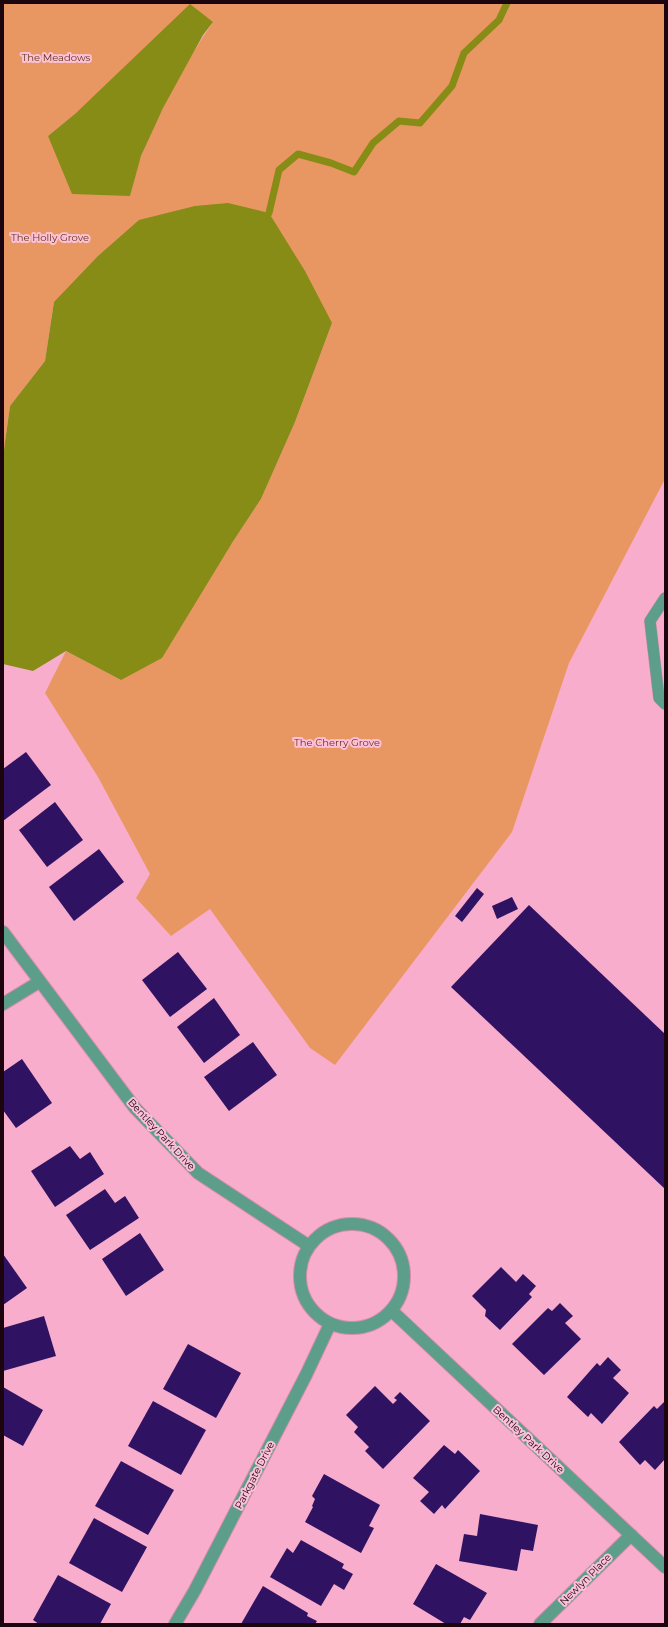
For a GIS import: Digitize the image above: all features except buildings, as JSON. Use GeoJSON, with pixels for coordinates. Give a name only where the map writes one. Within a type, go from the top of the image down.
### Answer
{"type":"FeatureCollection","features":[{"type":"Feature","properties":{"kind":"street","name":"Bentley Park Drive"},"geometry":{"type":"LineString","coordinates":[[3,932],[39,982],[135,1108],[198,1173],[309,1246]]}},
{"type":"Feature","properties":{"kind":"street"},"geometry":{"type":"LineString","coordinates":[[3,1004],[39,982]]}},
{"type":"Feature","properties":{"kind":"street"},"geometry":{"type":"LineString","coordinates":[[358,1224],[376,1229],[392,1241],[402,1257],[405,1276],[402,1294],[392,1311],[374,1324],[352,1329],[330,1324],[315,1314],[304,1299],[299,1281],[301,1262],[309,1246],[322,1233],[340,1225],[358,1224]]}},
{"type":"Feature","properties":{"kind":"street","name":"Bentley Park Drive"},"geometry":{"type":"LineString","coordinates":[[392,1311],[665,1567]]}},
{"type":"Feature","properties":{"kind":"street","name":"Parkgate Drive"},"geometry":{"type":"LineString","coordinates":[[175,1624],[195,1590],[292,1403],[330,1324]]}},
{"type":"Feature","properties":{"kind":"street","name":"Newlyn Place"},"geometry":{"type":"LineString","coordinates":[[540,1624],[631,1535]]}},
{"type":"Feature","properties":{"kind":"lane"},"geometry":{"type":"LineString","coordinates":[[665,598],[650,621],[659,698],[665,704]]}},
{"type":"Feature","properties":{"kind":"green space"},"geometry":{"type":"Polygon","coordinates":[[[3,3],[665,3],[665,479],[569,663],[512,832],[335,1065],[310,1048],[210,909],[171,936],[136,898],[150,874],[98,777],[45,693],[66,651],[121,680],[232,543],[261,499],[295,422],[332,323],[54,302],[45,361],[10,406],[3,457],[3,3]],[[213,22],[76,113],[48,136],[130,196],[140,159],[157,120],[183,69],[213,22]]]}},
{"type":"Feature","properties":{"kind":"shaded area"},"geometry":{"type":"Polygon","coordinates":[[[190,4],[213,22],[203,35],[163,108],[141,156],[130,196],[72,194],[48,136],[76,113],[190,4]]]}},
{"type":"Feature","properties":{"kind":"shaded area"},"geometry":{"type":"Polygon","coordinates":[[[228,203],[269,213],[305,271],[332,323],[295,422],[261,499],[232,543],[162,658],[121,680],[66,651],[33,671],[3,664],[3,457],[10,406],[45,361],[54,302],[98,256],[139,220],[195,206],[228,203]]]}},
{"type":"Feature","properties":{"kind":"waterway"},"geometry":{"type":"LineString","coordinates":[[269,213],[279,170],[298,154],[331,163],[354,172],[373,143],[399,121],[420,123],[452,86],[464,53],[499,20],[507,3]]}},
{"type":"Feature","properties":{"kind":"park label","name":"The Meadows"},"geometry":{"type":"Point","coordinates":[56,57]}},
{"type":"Feature","properties":{"kind":"park label","name":"The Holly Grove"},"geometry":{"type":"Point","coordinates":[50,237]}},
{"type":"Feature","properties":{"kind":"park label","name":"The Cherry Grove"},"geometry":{"type":"Point","coordinates":[337,742]}}]}
